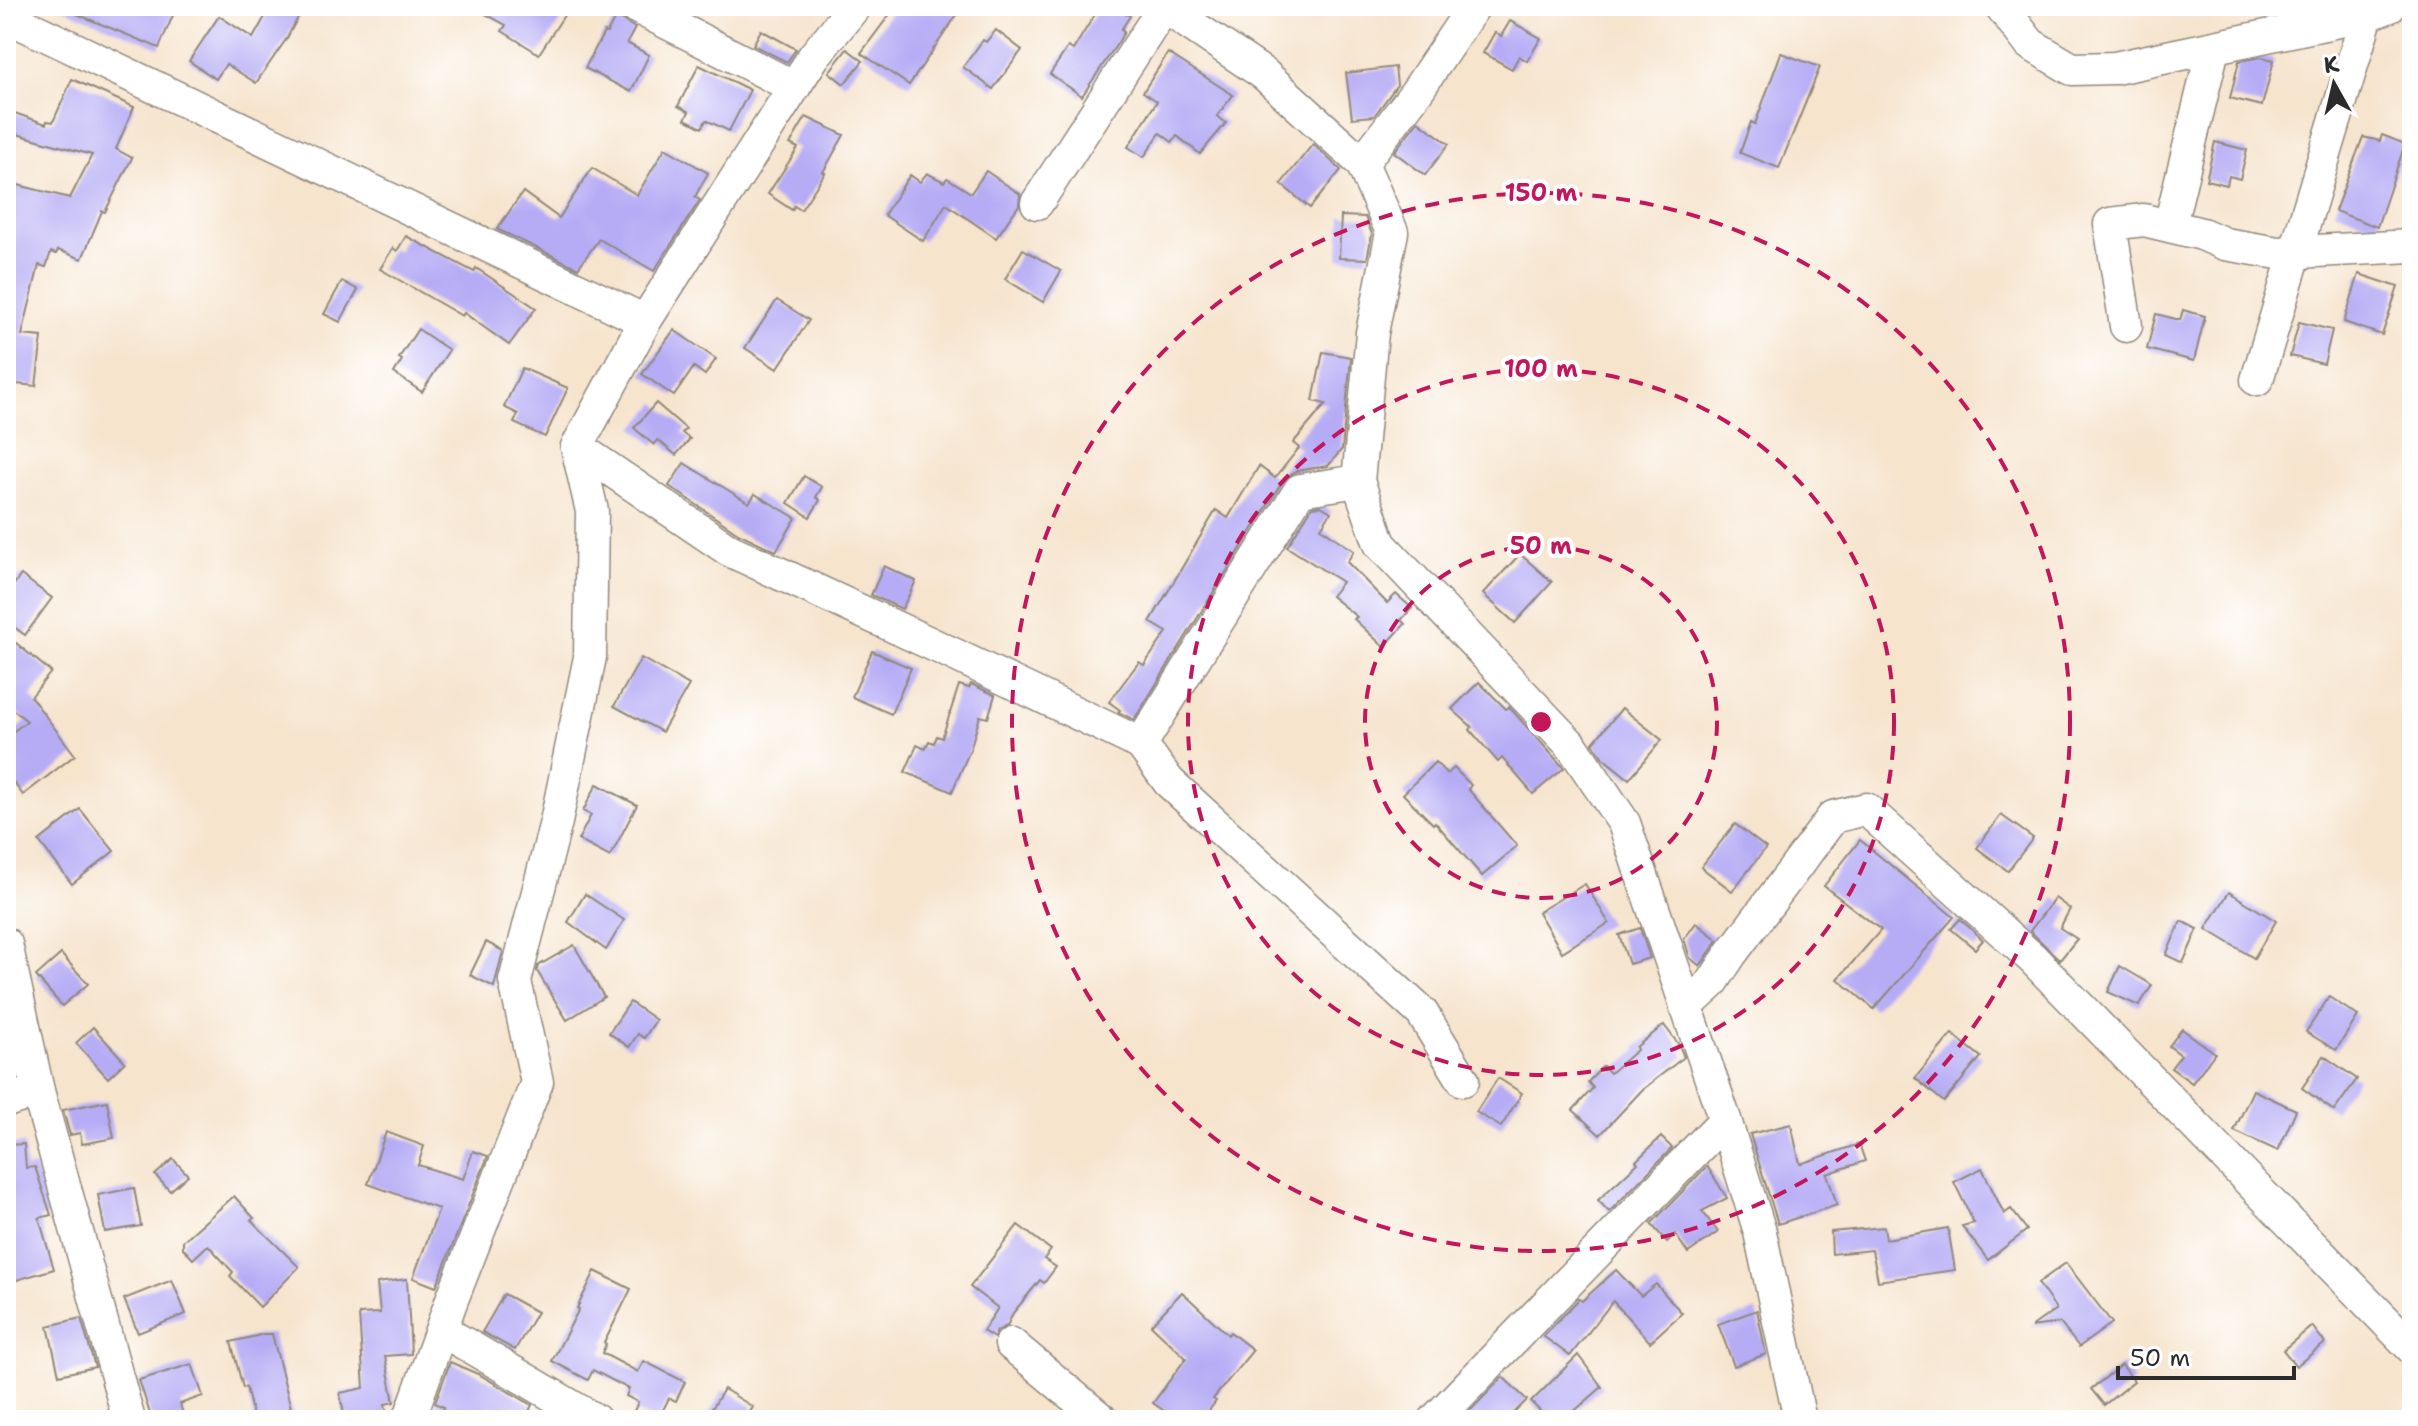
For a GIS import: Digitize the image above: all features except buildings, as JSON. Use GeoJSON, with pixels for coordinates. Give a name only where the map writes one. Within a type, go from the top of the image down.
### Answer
{"type":"FeatureCollection","features":[{"type":"Feature","properties":{"kind":"street"},"geometry":{"type":"LineString","coordinates":[[634,6],[794,87]]}},
{"type":"Feature","properties":{"kind":"street"},"geometry":{"type":"LineString","coordinates":[[409,1420],[451,1302],[537,1082],[515,981],[556,822],[590,657],[592,511],[577,447],[645,321],[814,56],[855,6]]}},
{"type":"Feature","properties":{"kind":"street"},"geometry":{"type":"LineString","coordinates":[[1362,163],[1417,91],[1474,6]]}},
{"type":"Feature","properties":{"kind":"street"},"geometry":{"type":"LineString","coordinates":[[2001,6],[2030,44],[2072,69],[2115,68],[2378,11]]}},
{"type":"Feature","properties":{"kind":"street"},"geometry":{"type":"LineString","coordinates":[[1037,203],[1164,7],[1264,74],[1362,163],[1392,232],[1372,333],[1358,481],[1380,544],[1572,746],[1624,823],[1760,1232],[1800,1420]]}},
{"type":"Feature","properties":{"kind":"street"},"geometry":{"type":"LineString","coordinates":[[2257,380],[2296,252],[2378,11]]}},
{"type":"Feature","properties":{"kind":"street"},"geometry":{"type":"LineString","coordinates":[[10,13],[645,321]]}},
{"type":"Feature","properties":{"kind":"street"},"geometry":{"type":"LineString","coordinates":[[2170,225],[2213,49]]}},
{"type":"Feature","properties":{"kind":"street"},"geometry":{"type":"LineString","coordinates":[[2126,326],[2110,224],[2144,220],[2170,225],[2225,244],[2278,253],[2412,246]]}},
{"type":"Feature","properties":{"kind":"street"},"geometry":{"type":"LineString","coordinates":[[577,447],[729,550],[1141,744],[1169,782],[1422,1013],[1463,1080]]}},
{"type":"Feature","properties":{"kind":"street"},"geometry":{"type":"LineString","coordinates":[[1141,744],[1300,490],[1358,481]]}},
{"type":"Feature","properties":{"kind":"street"},"geometry":{"type":"LineString","coordinates":[[1686,1007],[1712,983],[1833,817],[1866,809],[2033,959],[2412,1348]]}},
{"type":"Feature","properties":{"kind":"street"},"geometry":{"type":"LineString","coordinates":[[6,944],[38,1091],[129,1420]]}},
{"type":"Feature","properties":{"kind":"street"},"geometry":{"type":"LineString","coordinates":[[6,1101],[38,1091]]}},
{"type":"Feature","properties":{"kind":"street"},"geometry":{"type":"LineString","coordinates":[[1435,1420],[1725,1120]]}},
{"type":"Feature","properties":{"kind":"street"},"geometry":{"type":"LineString","coordinates":[[443,1331],[595,1420]]}},
{"type":"Feature","properties":{"kind":"street"},"geometry":{"type":"LineString","coordinates":[[1011,1344],[1102,1420]]}}]}
